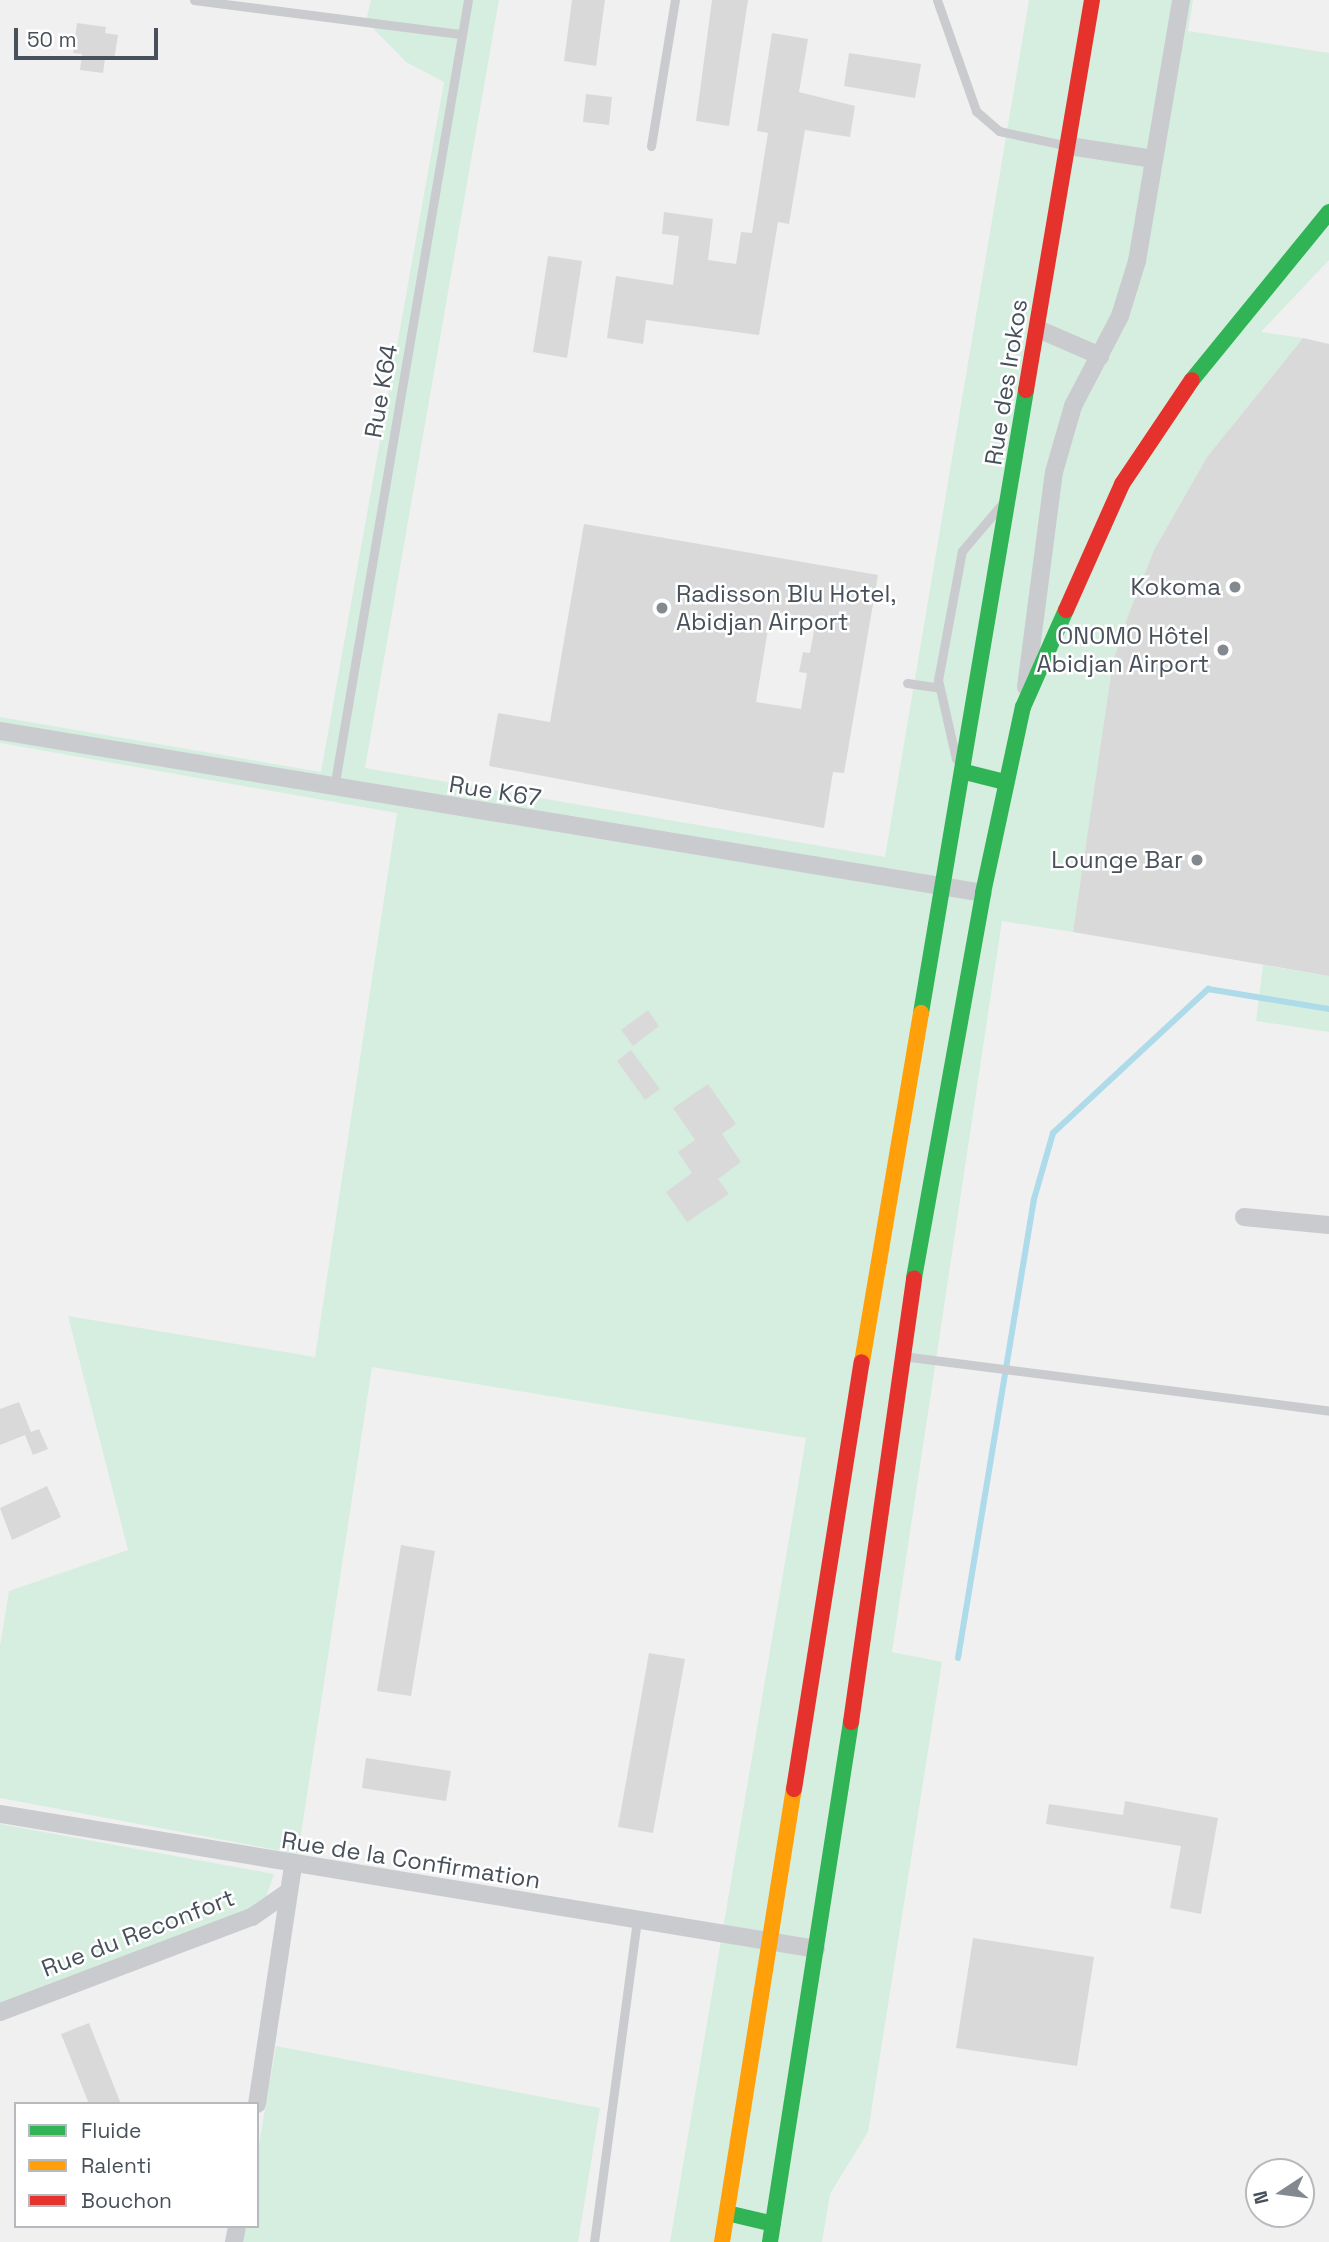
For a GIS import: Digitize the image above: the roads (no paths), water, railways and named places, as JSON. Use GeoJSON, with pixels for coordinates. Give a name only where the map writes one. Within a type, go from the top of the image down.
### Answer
{"type":"FeatureCollection","features":[{"type":"Feature","properties":{"kind":"main road","name":"Rue des Irokos"},"geometry":{"type":"LineString","coordinates":[[722,2242],[772,1945],[852,1421],[964,778],[1092,0]]}},
{"type":"Feature","properties":{"kind":"main road"},"geometry":{"type":"LineString","coordinates":[[769,2242],[816,1949],[900,1355],[983,892],[1023,707],[1122,484],[1196,374],[1329,212]]}},
{"type":"Feature","properties":{"kind":"main road"},"geometry":{"type":"LineString","coordinates":[[964,778],[1005,782]]}},
{"type":"Feature","properties":{"kind":"main road"},"geometry":{"type":"LineString","coordinates":[[727,2213],[773,2224]]}},
{"type":"Feature","properties":{"kind":"street"},"geometry":{"type":"LineString","coordinates":[[1023,707],[1054,472],[1073,406],[1100,356],[1137,261],[1181,0]]}},
{"type":"Feature","properties":{"kind":"street"},"geometry":{"type":"LineString","coordinates":[[1069,146],[1154,159]]}},
{"type":"Feature","properties":{"kind":"street"},"geometry":{"type":"LineString","coordinates":[[1038,329],[1100,356]]}},
{"type":"Feature","properties":{"kind":"street","name":"Rue K67"},"geometry":{"type":"LineString","coordinates":[[0,731],[334,789],[983,892]]}},
{"type":"Feature","properties":{"kind":"street"},"geometry":{"type":"LineString","coordinates":[[1244,1217],[1329,1225]]}},
{"type":"Feature","properties":{"kind":"street","name":"Rue de la Confirmation"},"geometry":{"type":"LineString","coordinates":[[0,1814],[293,1866],[772,1945],[816,1949]]}},
{"type":"Feature","properties":{"kind":"street"},"geometry":{"type":"LineString","coordinates":[[257,2102],[293,1866]]}},
{"type":"Feature","properties":{"kind":"street","name":"Rue du Reconfort"},"geometry":{"type":"LineString","coordinates":[[0,2012],[252,1917],[288,1892]]}},
{"type":"Feature","properties":{"kind":"lane"},"geometry":{"type":"LineString","coordinates":[[194,0],[460,34]]}},
{"type":"Feature","properties":{"kind":"lane","name":"Rue K64"},"geometry":{"type":"LineString","coordinates":[[334,789],[460,34],[468,0]]}},
{"type":"Feature","properties":{"kind":"lane"},"geometry":{"type":"LineString","coordinates":[[651,146],[675,0]]}},
{"type":"Feature","properties":{"kind":"lane"},"geometry":{"type":"LineString","coordinates":[[937,0],[976,111],[999,131],[1069,146]]}},
{"type":"Feature","properties":{"kind":"lane"},"geometry":{"type":"LineString","coordinates":[[964,778],[937,687],[962,551],[1011,493]]}},
{"type":"Feature","properties":{"kind":"lane"},"geometry":{"type":"LineString","coordinates":[[907,683],[937,687]]}},
{"type":"Feature","properties":{"kind":"lane"},"geometry":{"type":"LineString","coordinates":[[900,1355],[997,1371],[1329,1411]]}},
{"type":"Feature","properties":{"kind":"lane"},"geometry":{"type":"LineString","coordinates":[[594,2242],[637,1921]]}},
{"type":"Feature","properties":{"kind":"waterway"},"geometry":{"type":"LineString","coordinates":[[958,1658],[1034,1199],[1053,1133],[1208,989],[1329,1009]]}},
{"type":"Feature","properties":{"kind":"place","name":"Kokoma"},"geometry":{"type":"Point","coordinates":[1235,587]}},
{"type":"Feature","properties":{"kind":"place","name":"Radisson Blu Hotel, Abidjan Airport"},"geometry":{"type":"Point","coordinates":[662,608]}},
{"type":"Feature","properties":{"kind":"place","name":"ONOMO Hôtel Abidjan Airport"},"geometry":{"type":"Point","coordinates":[1223,650]}},
{"type":"Feature","properties":{"kind":"place","name":"Lounge Bar"},"geometry":{"type":"Point","coordinates":[1197,860]}}]}
